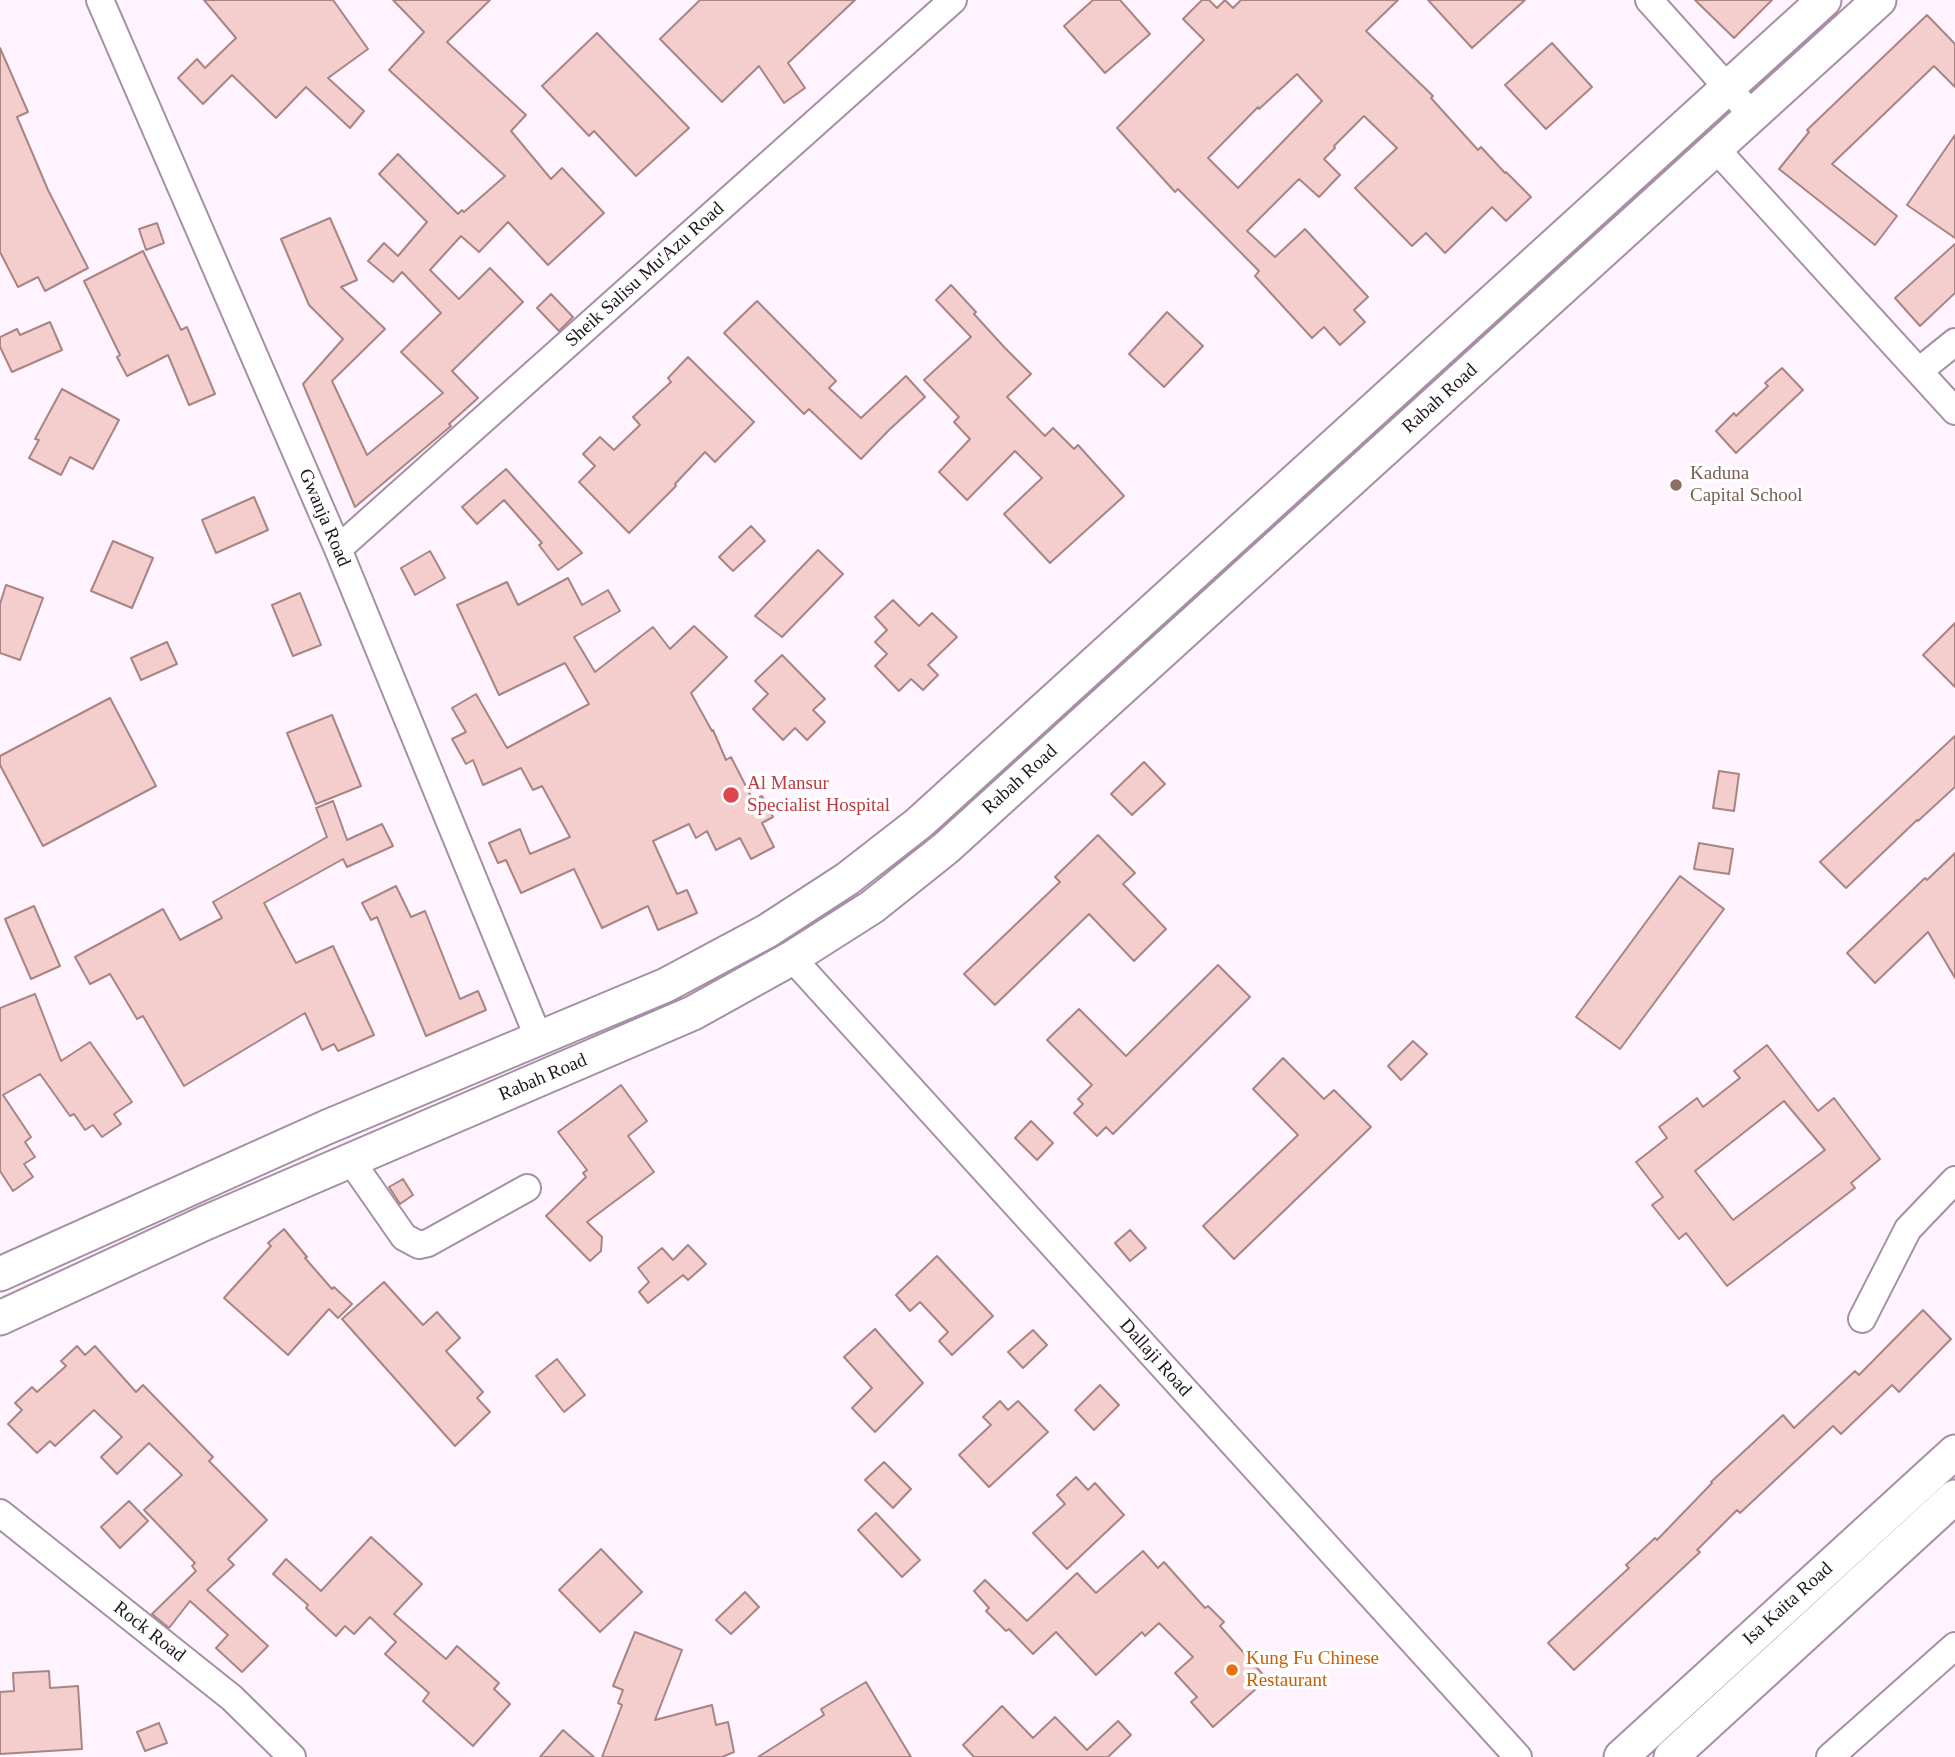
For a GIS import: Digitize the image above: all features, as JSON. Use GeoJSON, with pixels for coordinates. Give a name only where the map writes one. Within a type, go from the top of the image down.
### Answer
{"type":"FeatureCollection","features":[{"type":"Feature","properties":{"kind":"main road","name":"Rabah Road"},"geometry":{"type":"LineString","coordinates":[[0,1274],[327,1127],[666,985],[767,930],[847,879],[919,823],[1824,0]]}},
{"type":"Feature","properties":{"kind":"main road","name":"Rabah Road"},"geometry":{"type":"LineString","coordinates":[[0,1318],[205,1223],[694,1013],[792,958],[872,907],[946,848],[1879,0]]}},
{"type":"Feature","properties":{"kind":"main road","name":"Isa Kaita Road"},"geometry":{"type":"LineString","coordinates":[[1621,1757],[1955,1452]]}},
{"type":"Feature","properties":{"kind":"main road","name":"Isa Kaita Road"},"geometry":{"type":"LineString","coordinates":[[1671,1757],[1955,1497]]}},
{"type":"Feature","properties":{"kind":"street","name":"Gwanja Road"},"geometry":{"type":"LineString","coordinates":[[100,0],[338,549],[540,1039]]}},
{"type":"Feature","properties":{"kind":"street","name":"Sheik Salisu Mu'Azu Road"},"geometry":{"type":"LineString","coordinates":[[338,549],[953,0]]}},
{"type":"Feature","properties":{"kind":"street"},"geometry":{"type":"LineString","coordinates":[[1649,0],[1752,116]]}},
{"type":"Feature","properties":{"kind":"street"},"geometry":{"type":"LineString","coordinates":[[1716,149],[1955,411]]}},
{"type":"Feature","properties":{"kind":"street"},"geometry":{"type":"LineString","coordinates":[[1919,371],[1955,342]]}},
{"type":"Feature","properties":{"kind":"street","name":"Dallaji Road"},"geometry":{"type":"LineString","coordinates":[[792,958],[1518,1757]]}},
{"type":"Feature","properties":{"kind":"street"},"geometry":{"type":"LineString","coordinates":[[351,1161],[404,1237],[419,1245],[428,1243],[527,1188]]}},
{"type":"Feature","properties":{"kind":"street"},"geometry":{"type":"LineString","coordinates":[[1862,1319],[1908,1229],[1955,1180]]}},
{"type":"Feature","properties":{"kind":"street","name":"Rock Road"},"geometry":{"type":"LineString","coordinates":[[0,1513],[232,1698],[292,1757]]}},
{"type":"Feature","properties":{"kind":"street"},"geometry":{"type":"LineString","coordinates":[[1830,1757],[1955,1646]]}},
{"type":"Feature","properties":{"kind":"building"},"geometry":{"type":"Polygon","coordinates":[[[204,0],[333,0],[368,49],[328,78],[364,111],[350,128],[306,87],[276,118],[232,75],[203,104],[178,78],[197,59],[205,68],[236,38],[204,0]]]}},
{"type":"Feature","properties":{"kind":"building"},"geometry":{"type":"Polygon","coordinates":[[[393,0],[490,0],[447,42],[526,115],[511,131],[551,179],[562,168],[604,213],[548,265],[508,222],[479,252],[461,236],[430,270],[459,299],[490,268],[523,302],[452,371],[478,398],[449,424],[451,426],[355,507],[303,384],[343,339],[309,305],[281,239],[330,218],[357,280],[341,287],[385,329],[332,381],[367,455],[443,393],[401,352],[441,313],[402,272],[393,282],[368,261],[384,243],[398,256],[427,222],[379,174],[398,154],[458,214],[462,210],[464,212],[505,176],[389,70],[424,32],[393,0]]]}},
{"type":"Feature","properties":{"kind":"building"},"geometry":{"type":"Polygon","coordinates":[[[700,0],[855,0],[788,63],[805,88],[784,103],[759,66],[722,102],[660,39],[700,0]]]}},
{"type":"Feature","properties":{"kind":"building"},"geometry":{"type":"Polygon","coordinates":[[[1093,0],[1120,0],[1150,34],[1105,73],[1064,26],[1093,0]]]}},
{"type":"Feature","properties":{"kind":"building"},"geometry":{"type":"Polygon","coordinates":[[[1202,0],[1209,0],[1217,8],[1225,0],[1233,8],[1241,0],[1398,0],[1366,31],[1433,96],[1431,98],[1478,150],[1481,147],[1531,197],[1506,221],[1492,207],[1445,253],[1426,233],[1412,246],[1355,188],[1397,148],[1364,116],[1324,159],[1340,175],[1319,197],[1299,179],[1247,231],[1275,257],[1305,229],[1368,297],[1354,310],[1365,322],[1340,345],[1324,327],[1312,338],[1255,276],[1259,271],[1178,189],[1175,192],[1117,128],[1204,40],[1183,19],[1202,0]],[[1297,74],[1259,109],[1258,107],[1208,158],[1238,188],[1322,101],[1297,74]]]}},
{"type":"Feature","properties":{"kind":"building"},"geometry":{"type":"Polygon","coordinates":[[[1428,0],[1525,0],[1472,48],[1428,0]]]}},
{"type":"Feature","properties":{"kind":"building"},"geometry":{"type":"Polygon","coordinates":[[[1695,0],[1772,0],[1734,38],[1695,0]]]}},
{"type":"Feature","properties":{"kind":"building"},"geometry":{"type":"Polygon","coordinates":[[[1927,15],[1955,44],[1955,87],[1934,66],[1832,164],[1897,216],[1875,245],[1779,169],[1809,132],[1807,130],[1927,15]]]}},
{"type":"Feature","properties":{"kind":"building"},"geometry":{"type":"Polygon","coordinates":[[[597,33],[689,128],[636,176],[594,131],[589,136],[542,86],[597,33]]]}},
{"type":"Feature","properties":{"kind":"building"},"geometry":{"type":"Polygon","coordinates":[[[1552,43],[1592,87],[1546,129],[1505,85],[1552,43]]]}},
{"type":"Feature","properties":{"kind":"building"},"geometry":{"type":"Polygon","coordinates":[[[0,48],[28,112],[17,117],[48,190],[88,268],[45,291],[38,277],[18,287],[0,252],[0,48]]]}},
{"type":"Feature","properties":{"kind":"building"},"geometry":{"type":"Polygon","coordinates":[[[1955,135],[1955,238],[1907,205],[1955,135]]]}},
{"type":"Feature","properties":{"kind":"building"},"geometry":{"type":"Polygon","coordinates":[[[157,223],[164,243],[146,250],[139,229],[157,223]]]}},
{"type":"Feature","properties":{"kind":"building"},"geometry":{"type":"Polygon","coordinates":[[[1955,244],[1955,293],[1920,326],[1895,298],[1955,244]]]}},
{"type":"Feature","properties":{"kind":"building"},"geometry":{"type":"Polygon","coordinates":[[[143,251],[181,330],[187,327],[215,394],[189,405],[168,355],[127,376],[117,357],[120,355],[84,281],[143,251]]]}},
{"type":"Feature","properties":{"kind":"building"},"geometry":{"type":"Polygon","coordinates":[[[951,285],[976,312],[974,314],[1031,374],[1007,397],[1045,436],[1053,428],[1074,449],[1078,445],[1124,496],[1050,563],[1004,514],[1042,478],[1015,451],[967,500],[939,472],[970,439],[954,422],[959,417],[924,380],[971,337],[936,300],[951,285]]]}},
{"type":"Feature","properties":{"kind":"building"},"geometry":{"type":"Polygon","coordinates":[[[551,294],[573,317],[559,331],[537,308],[551,294]]]}},
{"type":"Feature","properties":{"kind":"building"},"geometry":{"type":"Polygon","coordinates":[[[757,301],[836,381],[829,388],[861,418],[906,376],[925,397],[861,459],[809,409],[804,414],[724,333],[757,301]]]}},
{"type":"Feature","properties":{"kind":"building"},"geometry":{"type":"Polygon","coordinates":[[[1167,312],[1203,346],[1164,387],[1129,354],[1167,312]]]}},
{"type":"Feature","properties":{"kind":"building"},"geometry":{"type":"Polygon","coordinates":[[[50,322],[62,350],[12,372],[0,347],[0,337],[17,329],[20,335],[50,322]]]}},
{"type":"Feature","properties":{"kind":"building"},"geometry":{"type":"Polygon","coordinates":[[[688,357],[754,422],[715,462],[705,452],[676,486],[629,533],[579,482],[595,466],[583,454],[600,437],[614,450],[640,425],[633,417],[671,382],[668,378],[688,357]]]}},
{"type":"Feature","properties":{"kind":"building"},"geometry":{"type":"Polygon","coordinates":[[[1782,368],[1803,390],[1736,453],[1716,431],[1768,386],[1765,383],[1782,368]]]}},
{"type":"Feature","properties":{"kind":"building"},"geometry":{"type":"Polygon","coordinates":[[[62,389],[119,420],[93,469],[70,457],[61,475],[29,458],[39,440],[35,439],[62,389]]]}},
{"type":"Feature","properties":{"kind":"building"},"geometry":{"type":"Polygon","coordinates":[[[506,469],[582,553],[558,570],[539,545],[542,543],[504,500],[477,524],[462,507],[506,469]]]}},
{"type":"Feature","properties":{"kind":"building"},"geometry":{"type":"Polygon","coordinates":[[[254,497],[268,530],[216,553],[202,520],[254,497]]]}},
{"type":"Feature","properties":{"kind":"building"},"geometry":{"type":"Polygon","coordinates":[[[751,526],[765,541],[733,571],[719,557],[751,526]]]}},
{"type":"Feature","properties":{"kind":"building"},"geometry":{"type":"Polygon","coordinates":[[[113,541],[153,558],[132,608],[91,591],[113,541]]]}},
{"type":"Feature","properties":{"kind":"building"},"geometry":{"type":"Polygon","coordinates":[[[818,550],[843,574],[782,637],[755,616],[818,550]]]}},
{"type":"Feature","properties":{"kind":"building"},"geometry":{"type":"Polygon","coordinates":[[[430,551],[445,578],[415,595],[401,568],[430,551]]]}},
{"type":"Feature","properties":{"kind":"building"},"geometry":{"type":"Polygon","coordinates":[[[568,578],[582,605],[608,590],[620,611],[574,637],[595,672],[653,627],[670,649],[694,626],[727,657],[691,693],[713,730],[726,760],[731,757],[753,800],[762,796],[773,817],[762,823],[774,847],[751,859],[740,838],[716,850],[707,831],[696,838],[689,824],[653,841],[677,894],[687,890],[697,913],[658,930],[648,906],[602,928],[574,869],[521,893],[506,860],[498,863],[489,843],[520,829],[530,854],[570,837],[542,786],[533,790],[521,768],[483,785],[473,760],[466,764],[452,739],[466,732],[452,708],[476,694],[507,748],[589,704],[565,663],[499,695],[457,605],[507,582],[518,605],[568,578]]]}},
{"type":"Feature","properties":{"kind":"building"},"geometry":{"type":"Polygon","coordinates":[[[6,585],[43,598],[20,660],[0,653],[0,604],[6,585]]]}},
{"type":"Feature","properties":{"kind":"building"},"geometry":{"type":"Polygon","coordinates":[[[300,593],[321,645],[293,656],[272,605],[300,593]]]}},
{"type":"Feature","properties":{"kind":"building"},"geometry":{"type":"Polygon","coordinates":[[[893,600],[919,626],[932,613],[957,637],[928,665],[938,675],[923,690],[911,679],[899,691],[875,666],[887,654],[875,642],[887,630],[875,617],[893,600]]]}},
{"type":"Feature","properties":{"kind":"building"},"geometry":{"type":"Polygon","coordinates":[[[1955,623],[1955,687],[1923,655],[1955,623]]]}},
{"type":"Feature","properties":{"kind":"building"},"geometry":{"type":"Polygon","coordinates":[[[167,642],[177,664],[141,680],[131,658],[167,642]]]}},
{"type":"Feature","properties":{"kind":"building"},"geometry":{"type":"Polygon","coordinates":[[[782,655],[825,699],[813,710],[825,722],[807,740],[795,728],[783,740],[753,709],[768,694],[755,681],[782,655]]]}},
{"type":"Feature","properties":{"kind":"building"},"geometry":{"type":"Polygon","coordinates":[[[110,698],[156,786],[43,846],[0,765],[0,756],[110,698]]]}},
{"type":"Feature","properties":{"kind":"building"},"geometry":{"type":"Polygon","coordinates":[[[332,715],[361,786],[316,804],[287,733],[332,715]]]}},
{"type":"Feature","properties":{"kind":"building"},"geometry":{"type":"Polygon","coordinates":[[[1955,736],[1955,787],[1846,888],[1820,862],[1955,736]]]}},
{"type":"Feature","properties":{"kind":"building"},"geometry":{"type":"Polygon","coordinates":[[[1144,762],[1165,784],[1132,815],[1111,794],[1144,762]]]}},
{"type":"Feature","properties":{"kind":"building"},"geometry":{"type":"Polygon","coordinates":[[[1719,771],[1739,774],[1734,811],[1713,808],[1719,771]]]}},
{"type":"Feature","properties":{"kind":"building"},"geometry":{"type":"Polygon","coordinates":[[[333,801],[347,840],[382,824],[393,846],[347,867],[343,859],[264,903],[296,963],[333,946],[374,1035],[338,1051],[334,1044],[322,1050],[305,1013],[184,1086],[143,1016],[137,1019],[110,974],[90,984],[75,957],[163,909],[180,940],[222,918],[213,902],[327,837],[316,808],[333,801]]]}},
{"type":"Feature","properties":{"kind":"building"},"geometry":{"type":"Polygon","coordinates":[[[1098,835],[1135,873],[1123,884],[1166,929],[1134,961],[1089,914],[995,1005],[964,974],[1060,882],[1055,877],[1098,835]]]}},
{"type":"Feature","properties":{"kind":"building"},"geometry":{"type":"Polygon","coordinates":[[[1699,843],[1733,849],[1729,874],[1694,869],[1699,843]]]}},
{"type":"Feature","properties":{"kind":"building"},"geometry":{"type":"Polygon","coordinates":[[[1955,853],[1955,978],[1928,932],[1875,983],[1847,953],[1955,853]]]}},
{"type":"Feature","properties":{"kind":"building"},"geometry":{"type":"Polygon","coordinates":[[[1680,876],[1724,909],[1620,1049],[1576,1017],[1680,876]]]}},
{"type":"Feature","properties":{"kind":"building"},"geometry":{"type":"Polygon","coordinates":[[[396,886],[411,917],[425,911],[460,999],[478,991],[486,1010],[426,1036],[377,917],[371,920],[362,903],[396,886]]]}},
{"type":"Feature","properties":{"kind":"building"},"geometry":{"type":"Polygon","coordinates":[[[34,906],[60,966],[31,979],[5,919],[34,906]]]}},
{"type":"Feature","properties":{"kind":"building"},"geometry":{"type":"Polygon","coordinates":[[[1218,965],[1250,997],[1113,1134],[1106,1127],[1097,1136],[1074,1113],[1083,1104],[1078,1099],[1092,1085],[1047,1040],[1079,1009],[1126,1056],[1218,965]]]}},
{"type":"Feature","properties":{"kind":"building"},"geometry":{"type":"Polygon","coordinates":[[[35,994],[61,1061],[90,1042],[132,1102],[114,1114],[121,1124],[102,1137],[93,1125],[85,1130],[74,1114],[70,1116],[40,1074],[3,1095],[31,1137],[25,1142],[35,1157],[24,1164],[33,1177],[13,1191],[0,1171],[0,1008],[35,994]]]}},
{"type":"Feature","properties":{"kind":"building"},"geometry":{"type":"Polygon","coordinates":[[[1413,1041],[1427,1054],[1401,1080],[1388,1066],[1413,1041]]]}},
{"type":"Feature","properties":{"kind":"building"},"geometry":{"type":"Polygon","coordinates":[[[1767,1045],[1818,1111],[1834,1098],[1880,1159],[1851,1183],[1855,1188],[1727,1286],[1686,1233],[1679,1239],[1652,1205],[1663,1197],[1636,1162],[1667,1138],[1659,1127],[1697,1098],[1703,1107],[1740,1078],[1734,1071],[1767,1045]],[[1784,1101],[1695,1171],[1733,1220],[1825,1150],[1784,1101]]]}},
{"type":"Feature","properties":{"kind":"building"},"geometry":{"type":"Polygon","coordinates":[[[1283,1058],[1324,1099],[1334,1090],[1371,1127],[1234,1259],[1203,1226],[1298,1135],[1253,1089],[1283,1058]]]}},
{"type":"Feature","properties":{"kind":"building"},"geometry":{"type":"Polygon","coordinates":[[[621,1085],[647,1121],[628,1136],[654,1172],[587,1222],[602,1237],[601,1251],[590,1261],[546,1216],[586,1177],[583,1173],[587,1170],[558,1132],[621,1085]]]}},
{"type":"Feature","properties":{"kind":"building"},"geometry":{"type":"Polygon","coordinates":[[[1031,1121],[1053,1143],[1037,1160],[1015,1138],[1031,1121]]]}},
{"type":"Feature","properties":{"kind":"building"},"geometry":{"type":"Polygon","coordinates":[[[403,1179],[413,1195],[400,1204],[389,1187],[403,1179]]]}},
{"type":"Feature","properties":{"kind":"building"},"geometry":{"type":"Polygon","coordinates":[[[284,1229],[332,1289],[334,1287],[352,1304],[338,1318],[329,1309],[288,1355],[224,1298],[271,1246],[268,1243],[284,1229]]]}},
{"type":"Feature","properties":{"kind":"building"},"geometry":{"type":"Polygon","coordinates":[[[1130,1230],[1146,1248],[1130,1261],[1115,1243],[1130,1230]]]}},
{"type":"Feature","properties":{"kind":"building"},"geometry":{"type":"Polygon","coordinates":[[[688,1245],[706,1264],[688,1280],[683,1275],[648,1303],[639,1292],[649,1282],[638,1268],[662,1248],[673,1260],[688,1245]]]}},
{"type":"Feature","properties":{"kind":"building"},"geometry":{"type":"Polygon","coordinates":[[[937,1256],[993,1316],[952,1355],[939,1341],[948,1332],[920,1302],[910,1311],[896,1295],[937,1256]]]}},
{"type":"Feature","properties":{"kind":"building"},"geometry":{"type":"Polygon","coordinates":[[[384,1282],[423,1325],[437,1312],[460,1338],[446,1351],[483,1392],[477,1398],[490,1412],[455,1446],[342,1319],[384,1282]]]}},
{"type":"Feature","properties":{"kind":"building"},"geometry":{"type":"Polygon","coordinates":[[[1923,1310],[1951,1339],[1899,1392],[1892,1385],[1841,1434],[1833,1426],[1740,1513],[1737,1510],[1697,1550],[1700,1552],[1574,1670],[1548,1643],[1629,1568],[1626,1565],[1655,1538],[1657,1540],[1711,1482],[1783,1415],[1794,1428],[1855,1371],[1859,1375],[1923,1310]]]}},
{"type":"Feature","properties":{"kind":"building"},"geometry":{"type":"Polygon","coordinates":[[[875,1329],[923,1383],[875,1432],[852,1408],[872,1388],[844,1357],[875,1329]]]}},
{"type":"Feature","properties":{"kind":"building"},"geometry":{"type":"Polygon","coordinates":[[[1033,1330],[1047,1345],[1023,1368],[1008,1352],[1033,1330]]]}},
{"type":"Feature","properties":{"kind":"building"},"geometry":{"type":"Polygon","coordinates":[[[77,1346],[85,1355],[95,1346],[136,1392],[143,1385],[213,1457],[209,1461],[267,1520],[228,1559],[234,1565],[207,1590],[268,1646],[242,1672],[216,1648],[228,1635],[190,1601],[169,1628],[152,1614],[196,1571],[192,1566],[195,1563],[144,1510],[182,1475],[149,1443],[117,1474],[101,1457],[122,1437],[94,1410],[55,1446],[50,1441],[37,1453],[8,1424],[22,1410],[15,1403],[32,1387],[37,1392],[66,1366],[61,1361],[77,1346]]]}},
{"type":"Feature","properties":{"kind":"building"},"geometry":{"type":"Polygon","coordinates":[[[557,1359],[585,1395],[564,1412],[536,1376],[557,1359]]]}},
{"type":"Feature","properties":{"kind":"building"},"geometry":{"type":"Polygon","coordinates":[[[1100,1385],[1119,1405],[1094,1430],[1075,1410],[1100,1385]]]}},
{"type":"Feature","properties":{"kind":"building"},"geometry":{"type":"Polygon","coordinates":[[[1000,1401],[1008,1410],[1018,1401],[1048,1432],[989,1487],[959,1455],[991,1425],[983,1417],[1000,1401]]]}},
{"type":"Feature","properties":{"kind":"building"},"geometry":{"type":"Polygon","coordinates":[[[884,1462],[911,1489],[893,1508],[865,1480],[884,1462]]]}},
{"type":"Feature","properties":{"kind":"building"},"geometry":{"type":"Polygon","coordinates":[[[1076,1477],[1088,1490],[1095,1483],[1124,1515],[1067,1569],[1033,1533],[1065,1504],[1057,1495],[1076,1477]]]}},
{"type":"Feature","properties":{"kind":"building"},"geometry":{"type":"Polygon","coordinates":[[[129,1501],[148,1521],[120,1548],[101,1527],[129,1501]]]}},
{"type":"Feature","properties":{"kind":"building"},"geometry":{"type":"Polygon","coordinates":[[[876,1513],[920,1560],[902,1577],[858,1530],[876,1513]]]}},
{"type":"Feature","properties":{"kind":"building"},"geometry":{"type":"Polygon","coordinates":[[[371,1537],[422,1584],[394,1614],[446,1659],[457,1646],[499,1683],[494,1689],[510,1704],[473,1746],[423,1701],[429,1693],[385,1654],[396,1642],[370,1617],[354,1634],[345,1626],[336,1636],[306,1608],[308,1605],[273,1574],[286,1559],[321,1591],[371,1537]]]}},
{"type":"Feature","properties":{"kind":"building"},"geometry":{"type":"Polygon","coordinates":[[[601,1549],[642,1592],[600,1632],[559,1590],[601,1549]]]}},
{"type":"Feature","properties":{"kind":"building"},"geometry":{"type":"Polygon","coordinates":[[[1143,1551],[1158,1568],[1164,1562],[1205,1608],[1208,1606],[1224,1622],[1220,1626],[1267,1679],[1213,1727],[1191,1702],[1197,1697],[1175,1673],[1193,1657],[1159,1623],[1145,1636],[1142,1632],[1096,1675],[1056,1632],[1033,1654],[1009,1629],[1006,1631],[986,1611],[989,1608],[974,1591],[985,1580],[1027,1621],[1077,1573],[1096,1593],[1143,1551]]]}},
{"type":"Feature","properties":{"kind":"building"},"geometry":{"type":"Polygon","coordinates":[[[745,1592],[759,1607],[731,1634],[716,1620],[745,1592]]]}},
{"type":"Feature","properties":{"kind":"building"},"geometry":{"type":"Polygon","coordinates":[[[635,1632],[682,1650],[655,1720],[712,1705],[716,1725],[728,1722],[734,1752],[722,1757],[602,1757],[622,1705],[618,1703],[623,1690],[613,1686],[635,1632]]]}},
{"type":"Feature","properties":{"kind":"building"},"geometry":{"type":"Polygon","coordinates":[[[49,1671],[50,1688],[78,1686],[82,1749],[0,1754],[0,1692],[14,1691],[13,1673],[49,1671]]]}},
{"type":"Feature","properties":{"kind":"building"},"geometry":{"type":"Polygon","coordinates":[[[866,1682],[911,1757],[758,1757],[824,1715],[821,1709],[866,1682]]]}},
{"type":"Feature","properties":{"kind":"building"},"geometry":{"type":"Polygon","coordinates":[[[1002,1706],[1033,1738],[1055,1717],[1087,1750],[1118,1721],[1131,1735],[1108,1757],[974,1757],[963,1745],[1002,1706]]]}},
{"type":"Feature","properties":{"kind":"building"},"geometry":{"type":"Polygon","coordinates":[[[159,1723],[167,1743],[145,1751],[137,1732],[159,1723]]]}},
{"type":"Feature","properties":{"kind":"building"},"geometry":{"type":"Polygon","coordinates":[[[563,1730],[594,1757],[540,1757],[563,1730]]]}},
{"type":"Feature","properties":{"kind":"place","name":"Kaduna Capital School"},"geometry":{"type":"Point","coordinates":[1676,485]}},
{"type":"Feature","properties":{"kind":"place","name":"Al Mansur Specialist Hospital"},"geometry":{"type":"Point","coordinates":[731,795]}},
{"type":"Feature","properties":{"kind":"place","name":"Kung Fu Chinese Restaurant"},"geometry":{"type":"Point","coordinates":[1232,1670]}}]}
